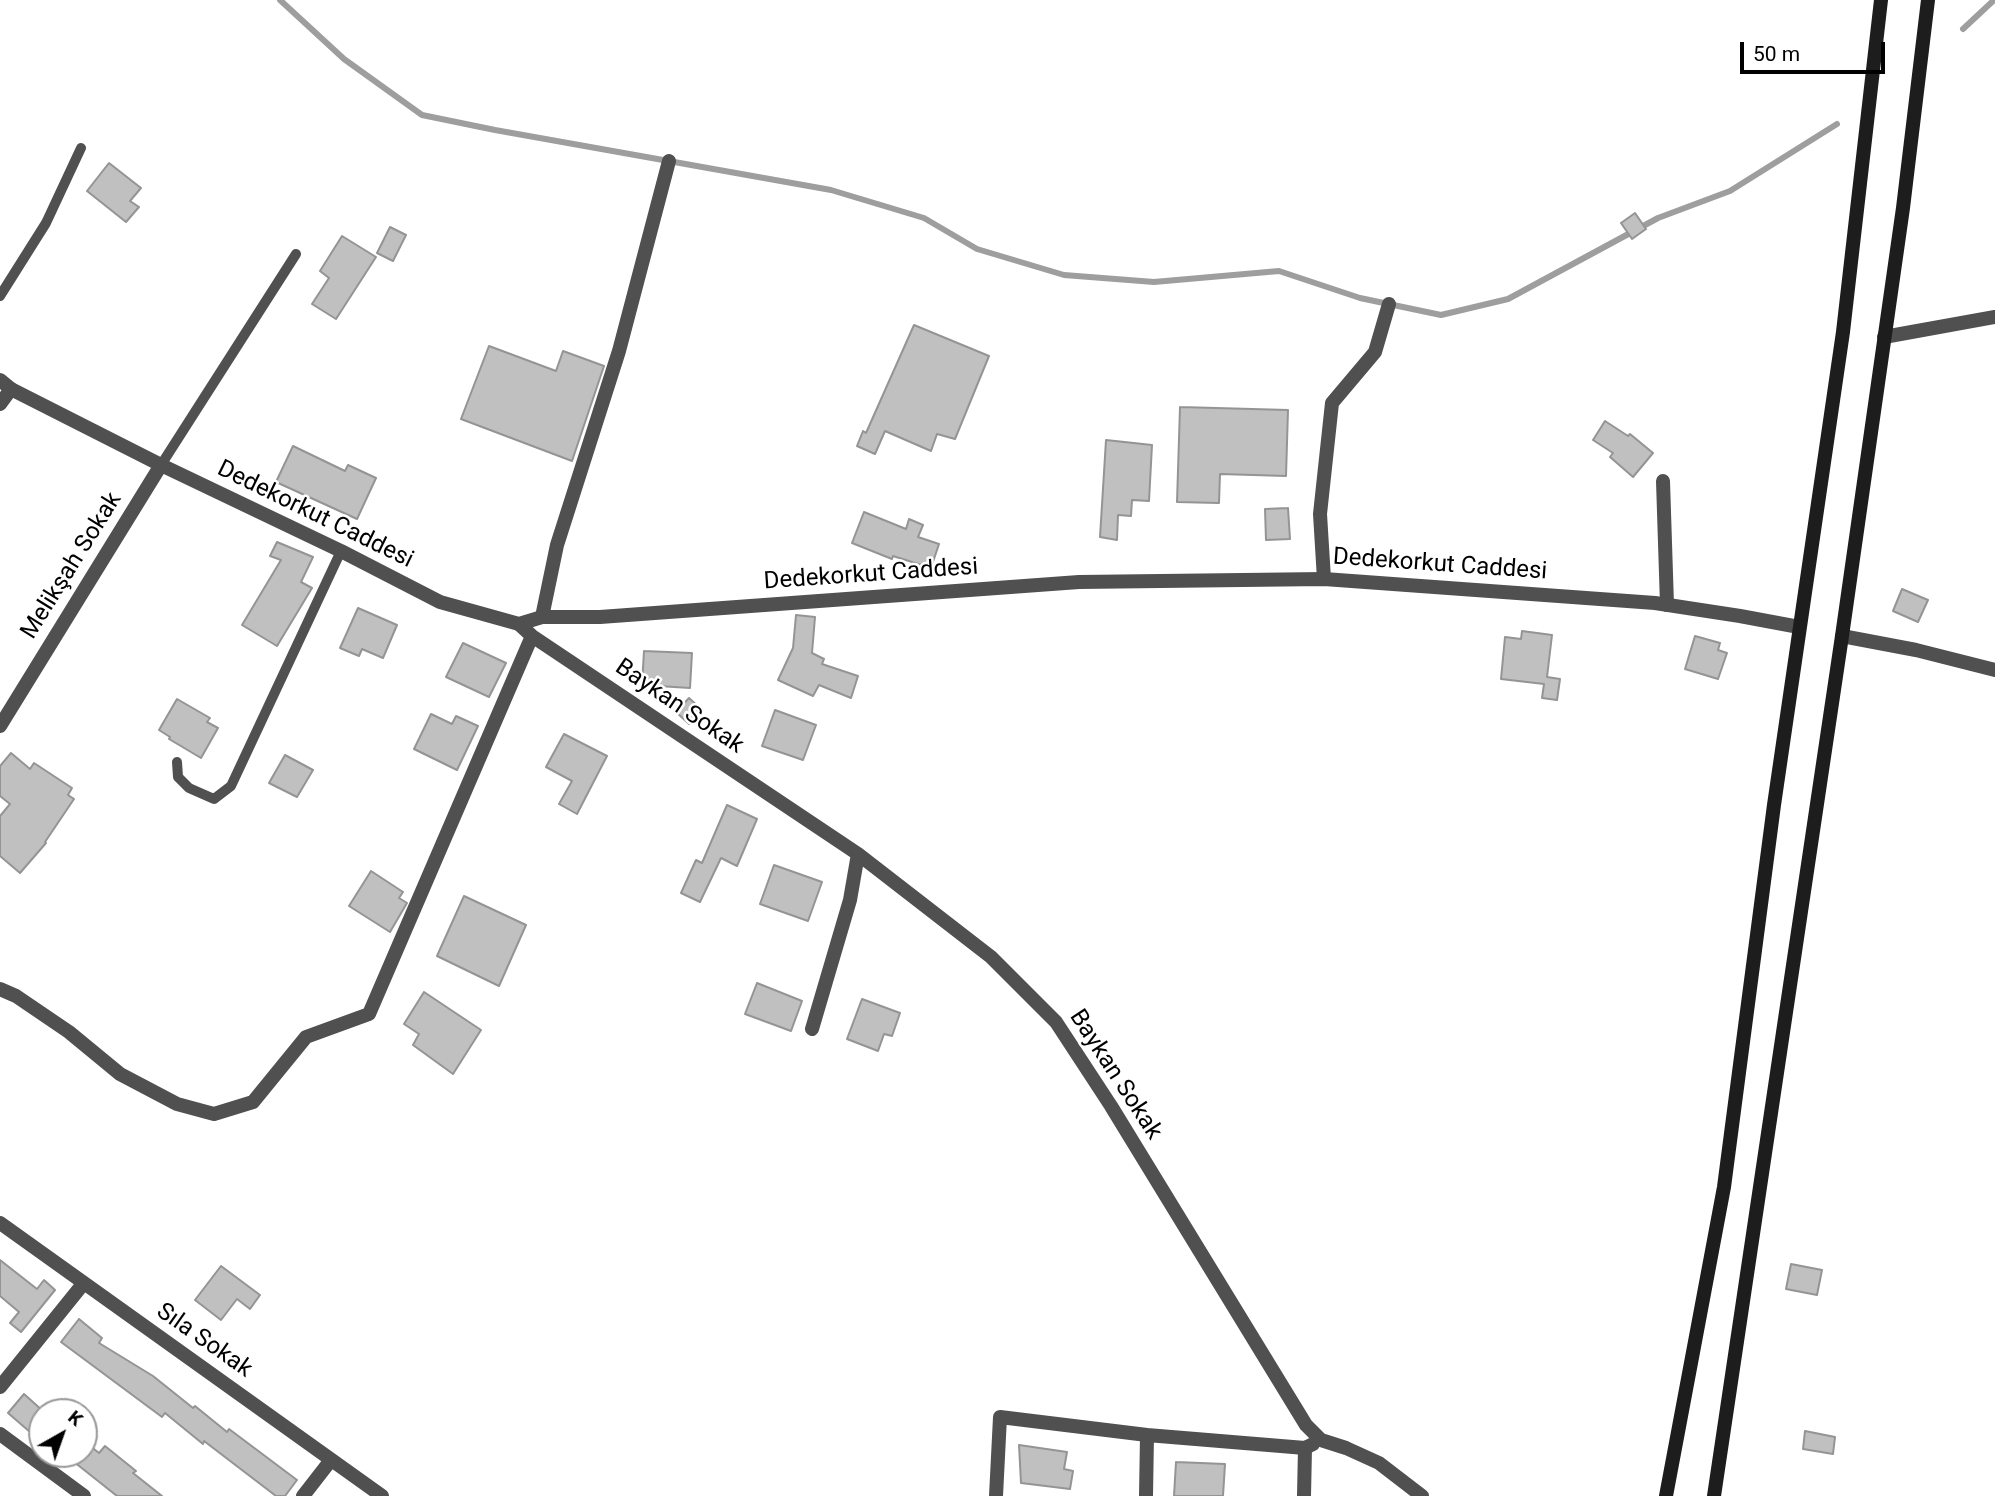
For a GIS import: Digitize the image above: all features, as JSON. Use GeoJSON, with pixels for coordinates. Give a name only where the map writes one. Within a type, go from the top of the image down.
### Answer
{"type":"FeatureCollection","features":[{"type":"Feature","properties":{"kind":"main road"},"geometry":{"type":"LineString","coordinates":[[1666,1496],[1724,1187],[1799,627],[1843,332],[1881,0]]}},
{"type":"Feature","properties":{"kind":"main road"},"geometry":{"type":"LineString","coordinates":[[1714,1496],[1842,636],[1903,208],[1928,0]]}},
{"type":"Feature","properties":{"kind":"street"},"geometry":{"type":"LineString","coordinates":[[542,618],[557,545],[619,351],[669,161]]}},
{"type":"Feature","properties":{"kind":"street"},"geometry":{"type":"LineString","coordinates":[[1324,579],[1320,514],[1332,403],[1375,352],[1389,304]]}},
{"type":"Feature","properties":{"kind":"street"},"geometry":{"type":"LineString","coordinates":[[1884,337],[1995,317]]}},
{"type":"Feature","properties":{"kind":"street","name":"Dedekorkut Caddesi"},"geometry":{"type":"LineString","coordinates":[[6,385],[161,465],[341,551],[440,602],[519,624],[542,618],[614,616],[1079,582],[1324,579],[1667,605],[1799,627]]}},
{"type":"Feature","properties":{"kind":"street"},"geometry":{"type":"LineString","coordinates":[[0,404],[6,385]]}},
{"type":"Feature","properties":{"kind":"street","name":"Melikşah Sokak"},"geometry":{"type":"LineString","coordinates":[[0,726],[161,465]]}},
{"type":"Feature","properties":{"kind":"street"},"geometry":{"type":"LineString","coordinates":[[1663,481],[1667,605]]}},
{"type":"Feature","properties":{"kind":"street","name":"Baykan Sokak"},"geometry":{"type":"LineString","coordinates":[[519,624],[532,636],[858,855],[991,957],[1056,1022],[1111,1106],[1306,1425],[1321,1440]]}},
{"type":"Feature","properties":{"kind":"street"},"geometry":{"type":"LineString","coordinates":[[0,989],[16,996],[69,1032],[120,1074],[177,1104],[214,1114],[253,1102],[306,1037],[369,1014],[532,636]]}},
{"type":"Feature","properties":{"kind":"street"},"geometry":{"type":"LineString","coordinates":[[1842,636],[1916,650],[1995,670]]}},
{"type":"Feature","properties":{"kind":"street"},"geometry":{"type":"LineString","coordinates":[[812,1029],[850,900],[858,855]]}},
{"type":"Feature","properties":{"kind":"street","name":"Sıla Sokak"},"geometry":{"type":"LineString","coordinates":[[0,1223],[382,1496]]}},
{"type":"Feature","properties":{"kind":"street"},"geometry":{"type":"LineString","coordinates":[[0,1387],[83,1284]]}},
{"type":"Feature","properties":{"kind":"street"},"geometry":{"type":"LineString","coordinates":[[996,1496],[1000,1417],[1147,1435],[1305,1448],[1321,1440],[1379,1463],[1422,1496]]}},
{"type":"Feature","properties":{"kind":"street"},"geometry":{"type":"LineString","coordinates":[[0,1434],[84,1496]]}},
{"type":"Feature","properties":{"kind":"street"},"geometry":{"type":"LineString","coordinates":[[1146,1496],[1147,1435]]}},
{"type":"Feature","properties":{"kind":"street"},"geometry":{"type":"LineString","coordinates":[[1304,1496],[1305,1448]]}},
{"type":"Feature","properties":{"kind":"street"},"geometry":{"type":"LineString","coordinates":[[303,1496],[331,1460]]}},
{"type":"Feature","properties":{"kind":"lane"},"geometry":{"type":"LineString","coordinates":[[0,296],[46,223],[81,148]]}},
{"type":"Feature","properties":{"kind":"lane"},"geometry":{"type":"LineString","coordinates":[[161,465],[296,254]]}},
{"type":"Feature","properties":{"kind":"lane"},"geometry":{"type":"LineString","coordinates":[[177,762],[178,777],[189,788],[214,799],[231,786],[341,551]]}},
{"type":"Feature","properties":{"kind":"building"},"geometry":{"type":"Polygon","coordinates":[[[109,163],[141,188],[130,201],[139,207],[126,222],[87,191],[109,163]]]}},
{"type":"Feature","properties":{"kind":"building"},"geometry":{"type":"Polygon","coordinates":[[[1635,213],[1646,229],[1632,239],[1621,223],[1635,213]]]}},
{"type":"Feature","properties":{"kind":"building"},"geometry":{"type":"Polygon","coordinates":[[[390,227],[406,235],[393,261],[377,253],[390,227]]]}},
{"type":"Feature","properties":{"kind":"building"},"geometry":{"type":"Polygon","coordinates":[[[342,236],[376,257],[336,319],[312,304],[329,278],[320,271],[342,236]]]}},
{"type":"Feature","properties":{"kind":"building"},"geometry":{"type":"Polygon","coordinates":[[[914,325],[989,356],[955,439],[937,434],[931,451],[885,431],[875,454],[857,446],[863,431],[866,433],[914,325]]]}},
{"type":"Feature","properties":{"kind":"building"},"geometry":{"type":"Polygon","coordinates":[[[489,346],[556,371],[563,351],[604,366],[572,461],[461,419],[489,346]]]}},
{"type":"Feature","properties":{"kind":"building"},"geometry":{"type":"Polygon","coordinates":[[[1180,407],[1288,410],[1286,476],[1220,474],[1219,503],[1177,502],[1180,407]]]}},
{"type":"Feature","properties":{"kind":"building"},"geometry":{"type":"Polygon","coordinates":[[[1605,421],[1628,436],[1630,434],[1653,453],[1633,477],[1610,457],[1613,453],[1593,440],[1605,421]]]}},
{"type":"Feature","properties":{"kind":"building"},"geometry":{"type":"Polygon","coordinates":[[[1106,440],[1152,445],[1149,501],[1132,500],[1131,516],[1118,515],[1117,540],[1100,537],[1106,440]]]}},
{"type":"Feature","properties":{"kind":"building"},"geometry":{"type":"Polygon","coordinates":[[[293,446],[345,471],[348,465],[376,478],[357,519],[276,482],[293,446]]]}},
{"type":"Feature","properties":{"kind":"building"},"geometry":{"type":"Polygon","coordinates":[[[1288,508],[1290,539],[1266,540],[1265,509],[1288,508]]]}},
{"type":"Feature","properties":{"kind":"building"},"geometry":{"type":"Polygon","coordinates":[[[864,512],[906,529],[909,519],[923,525],[918,537],[939,544],[931,568],[893,556],[892,559],[852,543],[864,512]]]}},
{"type":"Feature","properties":{"kind":"building"},"geometry":{"type":"Polygon","coordinates":[[[277,542],[313,557],[301,582],[312,588],[277,646],[242,625],[281,560],[270,556],[277,542]]]}},
{"type":"Feature","properties":{"kind":"building"},"geometry":{"type":"Polygon","coordinates":[[[1902,589],[1928,600],[1918,622],[1893,611],[1902,589]]]}},
{"type":"Feature","properties":{"kind":"building"},"geometry":{"type":"Polygon","coordinates":[[[358,608],[397,625],[383,658],[362,649],[359,656],[340,648],[358,608]]]}},
{"type":"Feature","properties":{"kind":"building"},"geometry":{"type":"Polygon","coordinates":[[[796,615],[815,617],[812,653],[824,659],[822,664],[858,676],[851,698],[819,685],[813,696],[778,680],[793,648],[796,615]]]}},
{"type":"Feature","properties":{"kind":"building"},"geometry":{"type":"Polygon","coordinates":[[[1522,631],[1552,635],[1547,677],[1560,679],[1557,700],[1542,698],[1544,684],[1501,679],[1505,637],[1521,639],[1522,631]]]}},
{"type":"Feature","properties":{"kind":"building"},"geometry":{"type":"Polygon","coordinates":[[[1695,636],[1720,643],[1718,650],[1727,653],[1718,679],[1685,669],[1695,636]]]}},
{"type":"Feature","properties":{"kind":"building"},"geometry":{"type":"Polygon","coordinates":[[[463,643],[506,663],[489,697],[446,677],[463,643]]]}},
{"type":"Feature","properties":{"kind":"building"},"geometry":{"type":"Polygon","coordinates":[[[644,651],[692,653],[690,688],[642,685],[644,651]]]}},
{"type":"Feature","properties":{"kind":"building"},"geometry":{"type":"Polygon","coordinates":[[[689,698],[702,710],[689,724],[676,712],[689,698]]]}},
{"type":"Feature","properties":{"kind":"building"},"geometry":{"type":"Polygon","coordinates":[[[177,699],[210,718],[207,722],[218,728],[201,758],[159,730],[177,699]]]}},
{"type":"Feature","properties":{"kind":"building"},"geometry":{"type":"Polygon","coordinates":[[[775,710],[816,725],[803,760],[762,746],[775,710]]]}},
{"type":"Feature","properties":{"kind":"building"},"geometry":{"type":"Polygon","coordinates":[[[431,714],[452,724],[456,716],[478,726],[457,770],[414,749],[431,714]]]}},
{"type":"Feature","properties":{"kind":"building"},"geometry":{"type":"Polygon","coordinates":[[[564,734],[607,756],[577,814],[559,804],[572,781],[546,767],[564,734]]]}},
{"type":"Feature","properties":{"kind":"building"},"geometry":{"type":"Polygon","coordinates":[[[11,753],[30,769],[34,763],[72,788],[68,795],[74,799],[46,843],[20,873],[0,856],[0,816],[10,804],[0,796],[0,766],[11,753]]]}},
{"type":"Feature","properties":{"kind":"building"},"geometry":{"type":"Polygon","coordinates":[[[285,755],[313,770],[297,797],[269,783],[285,755]]]}},
{"type":"Feature","properties":{"kind":"building"},"geometry":{"type":"Polygon","coordinates":[[[727,805],[757,819],[737,866],[721,858],[700,902],[681,893],[696,860],[702,863],[727,805]]]}},
{"type":"Feature","properties":{"kind":"building"},"geometry":{"type":"Polygon","coordinates":[[[774,865],[822,882],[808,921],[760,904],[774,865]]]}},
{"type":"Feature","properties":{"kind":"building"},"geometry":{"type":"Polygon","coordinates":[[[371,871],[403,892],[399,898],[407,903],[390,932],[349,906],[371,871]]]}},
{"type":"Feature","properties":{"kind":"building"},"geometry":{"type":"Polygon","coordinates":[[[464,896],[526,925],[499,986],[437,956],[464,896]]]}},
{"type":"Feature","properties":{"kind":"building"},"geometry":{"type":"Polygon","coordinates":[[[757,983],[802,1001],[791,1031],[745,1014],[757,983]]]}},
{"type":"Feature","properties":{"kind":"building"},"geometry":{"type":"Polygon","coordinates":[[[424,992],[481,1030],[453,1074],[413,1045],[419,1034],[404,1024],[424,992]]]}},
{"type":"Feature","properties":{"kind":"building"},"geometry":{"type":"Polygon","coordinates":[[[862,999],[900,1013],[892,1036],[884,1034],[878,1051],[847,1039],[862,999]]]}},
{"type":"Feature","properties":{"kind":"building"},"geometry":{"type":"Polygon","coordinates":[[[0,1260],[37,1289],[44,1280],[55,1290],[21,1332],[10,1323],[19,1312],[0,1296],[0,1260]]]}},
{"type":"Feature","properties":{"kind":"building"},"geometry":{"type":"Polygon","coordinates":[[[1791,1264],[1822,1270],[1817,1295],[1786,1289],[1791,1264]]]}},
{"type":"Feature","properties":{"kind":"building"},"geometry":{"type":"Polygon","coordinates":[[[221,1266],[260,1295],[250,1309],[237,1299],[221,1320],[195,1300],[221,1266]]]}},
{"type":"Feature","properties":{"kind":"building"},"geometry":{"type":"Polygon","coordinates":[[[79,1319],[102,1338],[99,1343],[153,1376],[193,1408],[195,1406],[227,1432],[229,1429],[297,1480],[285,1496],[276,1496],[165,1413],[162,1417],[61,1342],[79,1319]]]}},
{"type":"Feature","properties":{"kind":"building"},"geometry":{"type":"Polygon","coordinates":[[[24,1394],[28,1398],[28,1430],[8,1413],[24,1394]]]}},
{"type":"Feature","properties":{"kind":"building"},"geometry":{"type":"Polygon","coordinates":[[[1805,1431],[1835,1437],[1833,1454],[1803,1449],[1805,1431]]]}},
{"type":"Feature","properties":{"kind":"building"},"geometry":{"type":"Polygon","coordinates":[[[1019,1445],[1067,1452],[1064,1469],[1073,1471],[1070,1489],[1021,1483],[1019,1445]]]}},
{"type":"Feature","properties":{"kind":"building"},"geometry":{"type":"Polygon","coordinates":[[[105,1446],[162,1496],[117,1496],[82,1468],[98,1468],[98,1452],[105,1446]]]}},
{"type":"Feature","properties":{"kind":"building"},"geometry":{"type":"Polygon","coordinates":[[[1176,1462],[1225,1464],[1223,1496],[1174,1496],[1176,1462]]]}},
{"type":"Feature","properties":{"kind":"waterway"},"geometry":{"type":"LineString","coordinates":[[280,0],[344,59],[422,115],[831,190],[924,218],[977,249],[1064,275],[1154,282],[1279,271],[1360,298],[1441,315],[1508,299],[1658,218],[1730,191],[1837,124]]}},
{"type":"Feature","properties":{"kind":"waterway"},"geometry":{"type":"LineString","coordinates":[[1963,29],[1994,0]]}}]}
